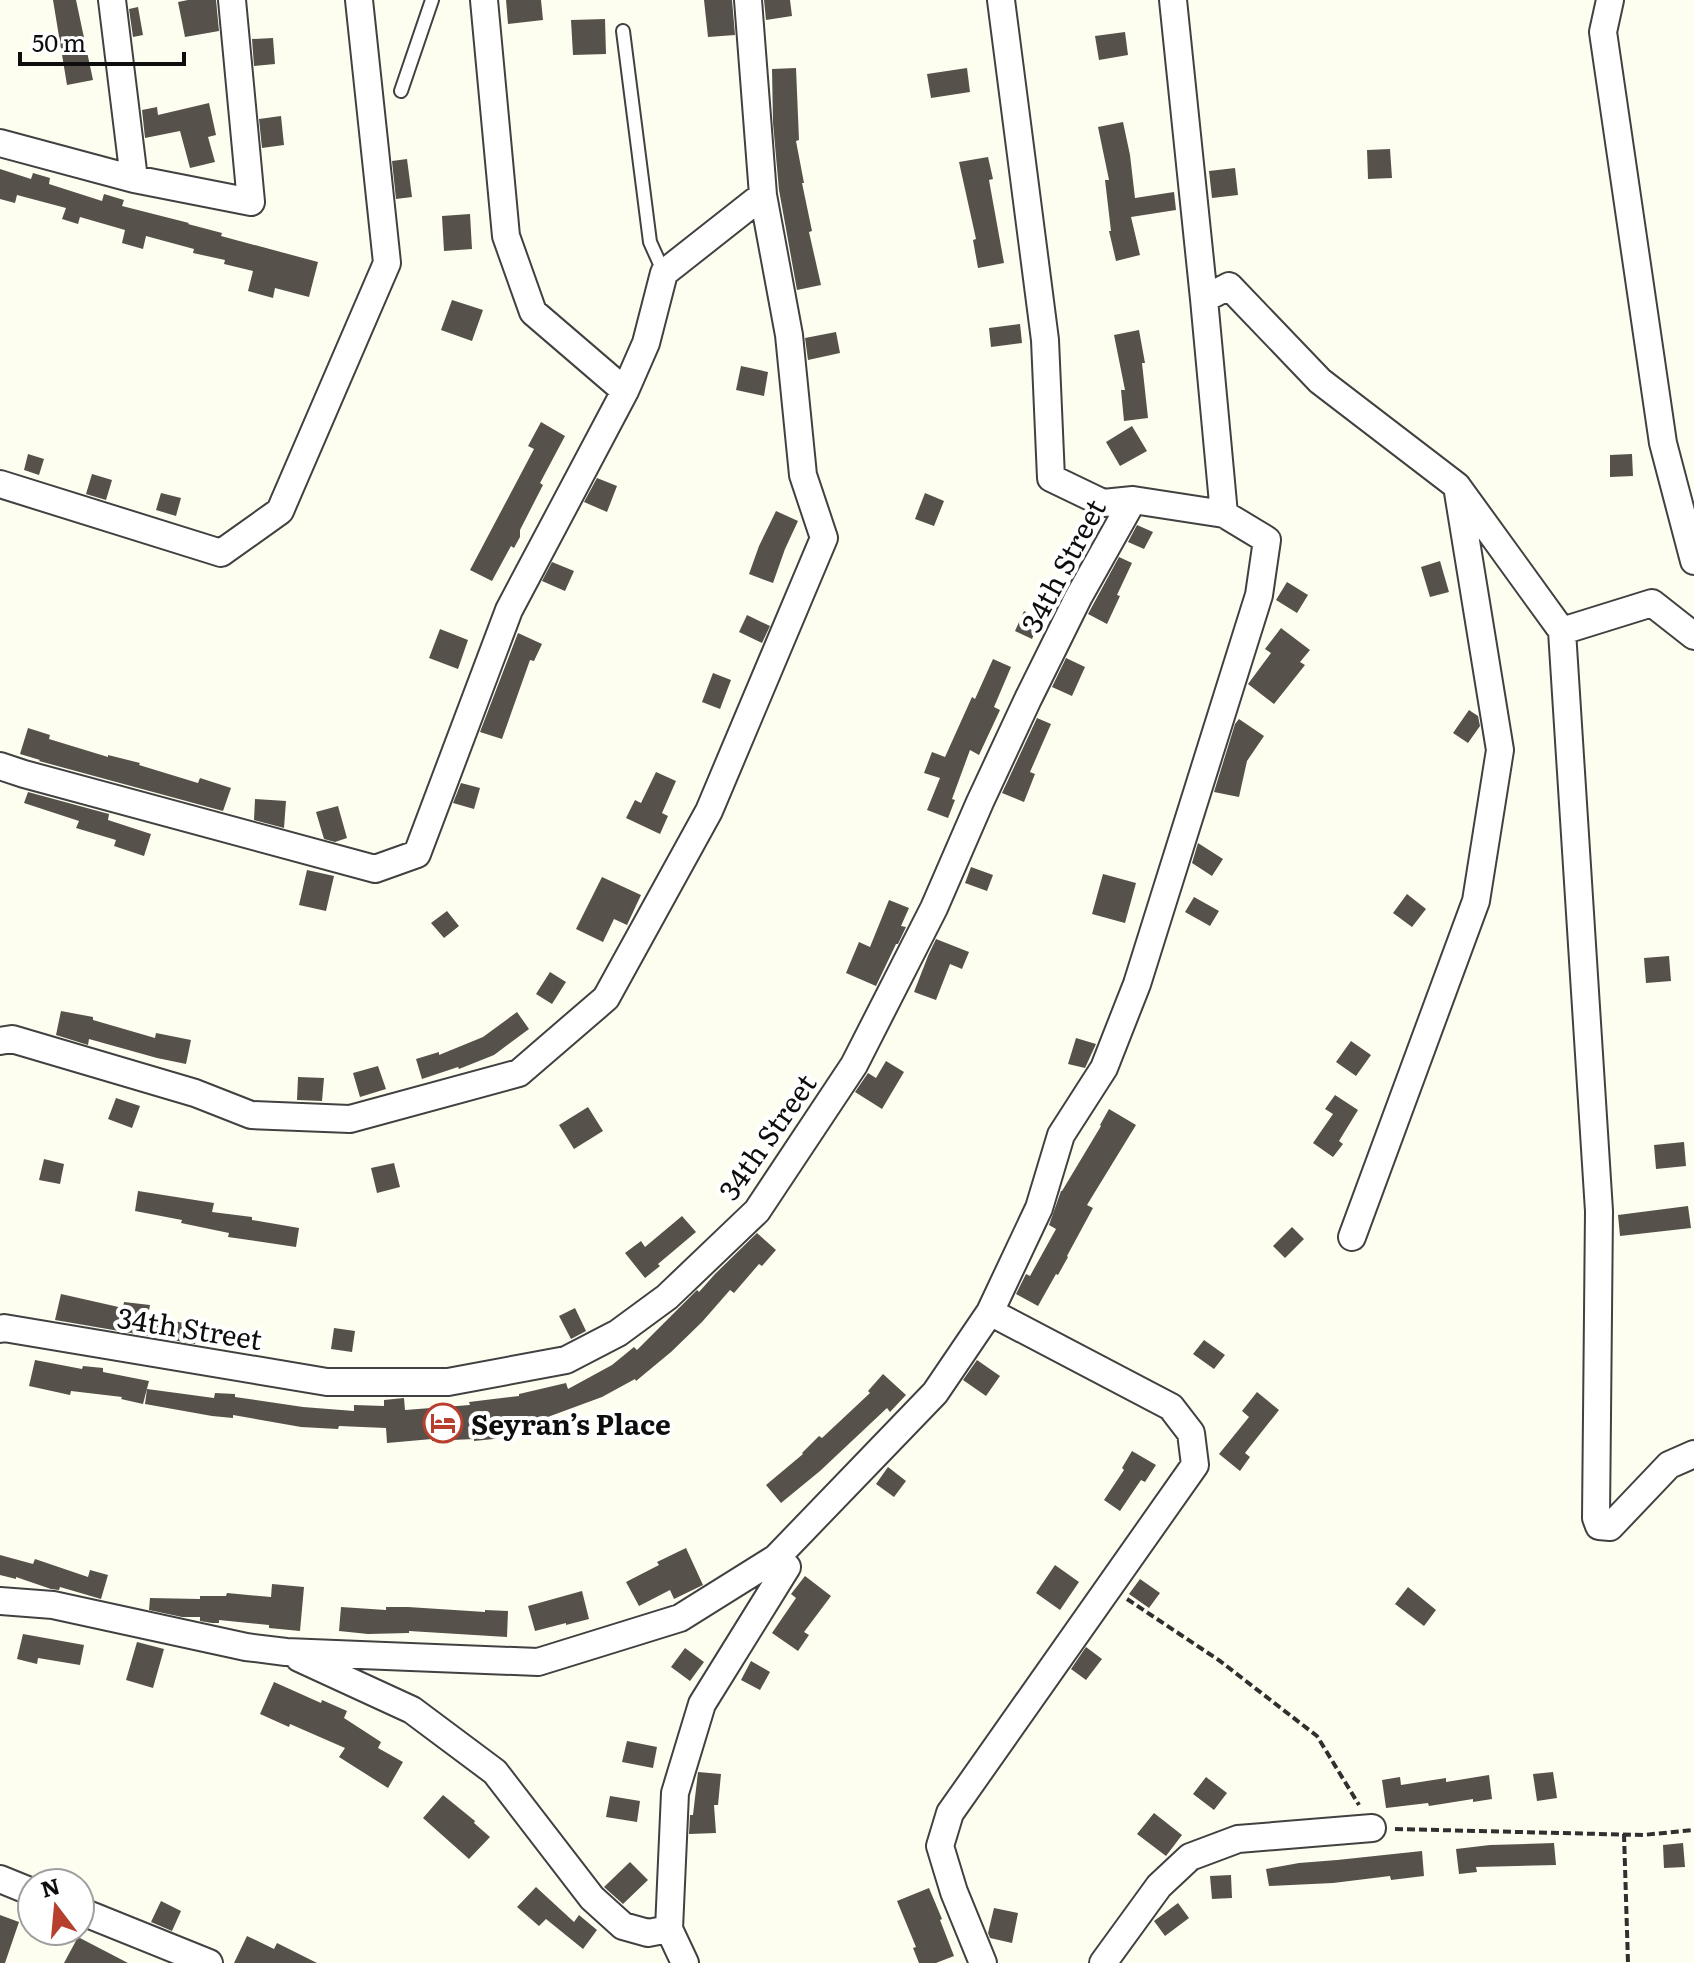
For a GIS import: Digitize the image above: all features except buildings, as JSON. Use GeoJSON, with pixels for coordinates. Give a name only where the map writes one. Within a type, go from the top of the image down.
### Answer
{"type":"FeatureCollection","features":[{"type":"Feature","properties":{"kind":"street"},"geometry":{"type":"LineString","coordinates":[[112,0],[134,179]]}},
{"type":"Feature","properties":{"kind":"street"},"geometry":{"type":"LineString","coordinates":[[0,143],[134,179],[251,202],[232,0]]}},
{"type":"Feature","properties":{"kind":"street"},"geometry":{"type":"LineString","coordinates":[[0,484],[221,553],[280,511],[387,263],[359,0]]}},
{"type":"Feature","properties":{"kind":"street"},"geometry":{"type":"LineString","coordinates":[[484,0],[506,236],[533,312],[625,391]]}},
{"type":"Feature","properties":{"kind":"street"},"geometry":{"type":"LineString","coordinates":[[0,1041],[12,1039],[180,1088],[251,1115],[350,1119],[519,1073],[606,998],[709,811],[824,538],[803,475],[789,335],[763,195],[748,0]]}},
{"type":"Feature","properties":{"kind":"street"},"geometry":{"type":"LineString","coordinates":[[0,1601],[53,1605],[246,1647],[286,1652],[538,1662],[680,1618],[776,1558],[935,1393],[990,1312],[1039,1208],[1061,1135],[1104,1068],[1137,984],[1259,595],[1267,540],[1224,514],[1133,500],[1103,503],[1051,478],[1045,340],[1001,0]]}},
{"type":"Feature","properties":{"kind":"street"},"geometry":{"type":"LineString","coordinates":[[1173,0],[1224,514]]}},
{"type":"Feature","properties":{"kind":"street"},"geometry":{"type":"LineString","coordinates":[[1610,0],[1603,32],[1663,443],[1694,561]]}},
{"type":"Feature","properties":{"kind":"street"},"geometry":{"type":"LineString","coordinates":[[0,766],[375,869],[417,854],[509,610],[625,391],[646,343],[664,273],[763,195]]}},
{"type":"Feature","properties":{"kind":"street"},"geometry":{"type":"LineString","coordinates":[[1204,299],[1229,286],[1320,381],[1457,486],[1562,631],[1599,1211],[1596,1479],[1596,1518],[1599,1526],[1610,1527],[1669,1465],[1694,1454]]}},
{"type":"Feature","properties":{"kind":"street"},"geometry":{"type":"LineString","coordinates":[[1352,1237],[1476,901],[1500,750],[1457,486]]}},
{"type":"Feature","properties":{"kind":"street","name":"34th Street"},"geometry":{"type":"LineString","coordinates":[[0,1329],[327,1382],[448,1382],[566,1360],[618,1333],[667,1297],[757,1211],[854,1065],[934,908],[1034,686],[1078,598],[1133,500]]}},
{"type":"Feature","properties":{"kind":"street"},"geometry":{"type":"LineString","coordinates":[[1562,631],[1652,603],[1694,636]]}},
{"type":"Feature","properties":{"kind":"street"},"geometry":{"type":"LineString","coordinates":[[983,1963],[954,1892],[940,1846],[950,1813],[1195,1465],[1191,1433],[1171,1407],[990,1312]]}},
{"type":"Feature","properties":{"kind":"street"},"geometry":{"type":"LineString","coordinates":[[685,1963],[669,1929],[675,1793],[702,1704],[787,1567]]}},
{"type":"Feature","properties":{"kind":"street"},"geometry":{"type":"LineString","coordinates":[[286,1652],[412,1710],[495,1772],[592,1898],[623,1926],[648,1933],[669,1929]]}},
{"type":"Feature","properties":{"kind":"street"},"geometry":{"type":"LineString","coordinates":[[1103,1963],[1159,1886],[1190,1857],[1238,1839],[1372,1828]]}},
{"type":"Feature","properties":{"kind":"street"},"geometry":{"type":"LineString","coordinates":[[96,1917],[209,1963]]}},
{"type":"Feature","properties":{"kind":"lane"},"geometry":{"type":"LineString","coordinates":[[401,91],[432,0]]}},
{"type":"Feature","properties":{"kind":"lane"},"geometry":{"type":"LineString","coordinates":[[623,31],[650,242],[664,273]]}},
{"type":"Feature","properties":{"kind":"path"},"geometry":{"type":"LineString","coordinates":[[1108,1587],[1220,1661],[1317,1736],[1372,1828],[1643,1835],[1694,1830]]}},
{"type":"Feature","properties":{"kind":"path"},"geometry":{"type":"LineString","coordinates":[[1624,1834],[1628,1963]]}},
{"type":"Feature","properties":{"kind":"place","name":"Seyran’s Place"},"geometry":{"type":"Point","coordinates":[443,1423]}}]}
